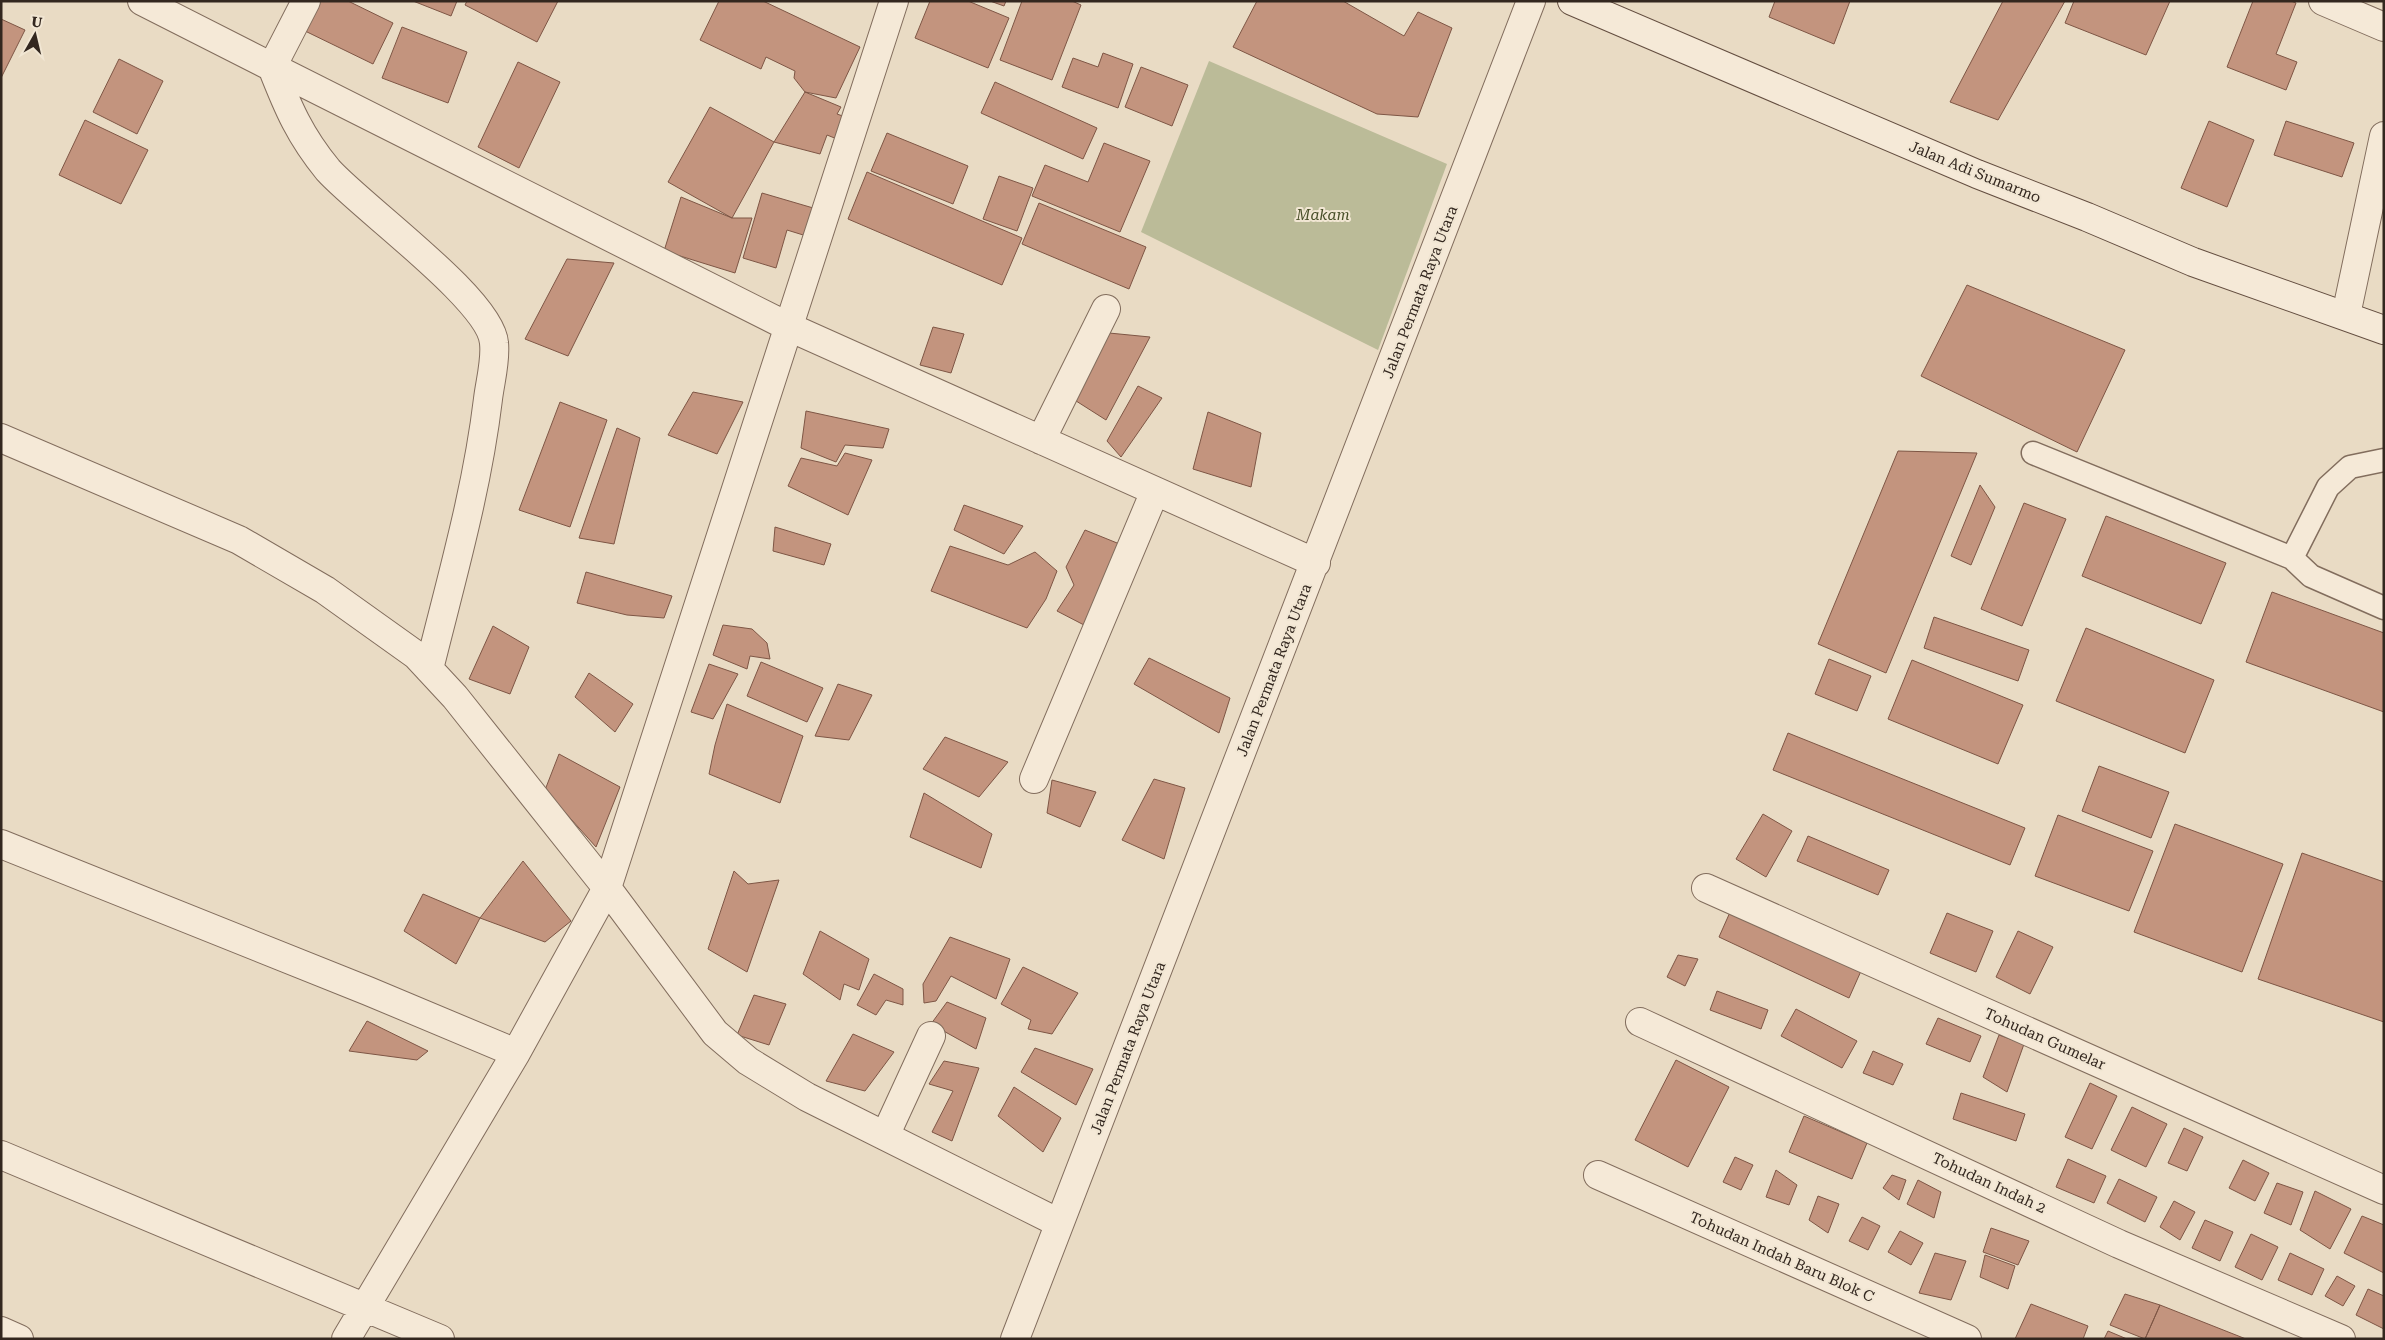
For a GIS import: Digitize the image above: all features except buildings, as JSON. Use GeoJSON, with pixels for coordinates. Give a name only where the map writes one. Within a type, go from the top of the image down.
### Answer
{"type":"FeatureCollection","features":[{"type":"Feature","properties":{"kind":"street"},"geometry":{"type":"LineString","coordinates":[[142,1],[789,327],[1316,563]]}},
{"type":"Feature","properties":{"kind":"street"},"geometry":{"type":"LineString","coordinates":[[306,1],[272,68],[292,117],[329,171],[447,278],[480,311],[489,326],[494,342],[482,447],[429,669]]}},
{"type":"Feature","properties":{"kind":"street"},"geometry":{"type":"LineString","coordinates":[[346,1339],[516,1053],[608,888],[894,1]]}},
{"type":"Feature","properties":{"kind":"street","name":"Jalan Permata Raya Utara"},"geometry":{"type":"LineString","coordinates":[[1015,1339],[1316,563],[1531,1]]}},
{"type":"Feature","properties":{"kind":"street","name":"Jalan Adi Sumarmo"},"geometry":{"type":"LineString","coordinates":[[1572,1],[1968,170],[2088,217],[2192,262],[2384,330]]}},
{"type":"Feature","properties":{"kind":"street"},"geometry":{"type":"LineString","coordinates":[[2323,1],[2384,27]]}},
{"type":"Feature","properties":{"kind":"street"},"geometry":{"type":"LineString","coordinates":[[2346,315],[2384,136]]}},
{"type":"Feature","properties":{"kind":"street"},"geometry":{"type":"LineString","coordinates":[[1041,440],[1106,309]]}},
{"type":"Feature","properties":{"kind":"street"},"geometry":{"type":"LineString","coordinates":[[1,438],[240,540],[325,590],[416,655],[455,697],[608,888],[715,1033],[748,1061],[799,1092],[1060,1223]]}},
{"type":"Feature","properties":{"kind":"street"},"geometry":{"type":"LineString","coordinates":[[1034,779],[1155,491]]}},
{"type":"Feature","properties":{"kind":"street"},"geometry":{"type":"LineString","coordinates":[[1,844],[368,991],[516,1053]]}},
{"type":"Feature","properties":{"kind":"street","name":"Tohudan Gumelar"},"geometry":{"type":"LineString","coordinates":[[1706,888],[2384,1190]]}},
{"type":"Feature","properties":{"kind":"street","name":"Tohudan Indah 2"},"geometry":{"type":"LineString","coordinates":[[1640,1022],[2119,1244],[2341,1339]]}},
{"type":"Feature","properties":{"kind":"street"},"geometry":{"type":"LineString","coordinates":[[885,1136],[931,1036]]}},
{"type":"Feature","properties":{"kind":"street"},"geometry":{"type":"LineString","coordinates":[[1,1155],[440,1339]]}},
{"type":"Feature","properties":{"kind":"street","name":"Tohudan Indah Baru Blok C"},"geometry":{"type":"LineString","coordinates":[[1598,1175],[1967,1339]]}},
{"type":"Feature","properties":{"kind":"street"},"geometry":{"type":"LineString","coordinates":[[1,1331],[19,1339]]}},
{"type":"Feature","properties":{"kind":"lane"},"geometry":{"type":"LineString","coordinates":[[2033,453],[2292,558],[2312,576],[2384,608]]}},
{"type":"Feature","properties":{"kind":"lane"},"geometry":{"type":"LineString","coordinates":[[2292,558],[2328,487],[2350,467],[2384,460]]}},
{"type":"Feature","properties":{"kind":"green space","name":"Makam"},"geometry":{"type":"Polygon","coordinates":[[[1209,61],[1447,164],[1378,350],[1141,232],[1209,61]]]}}]}
